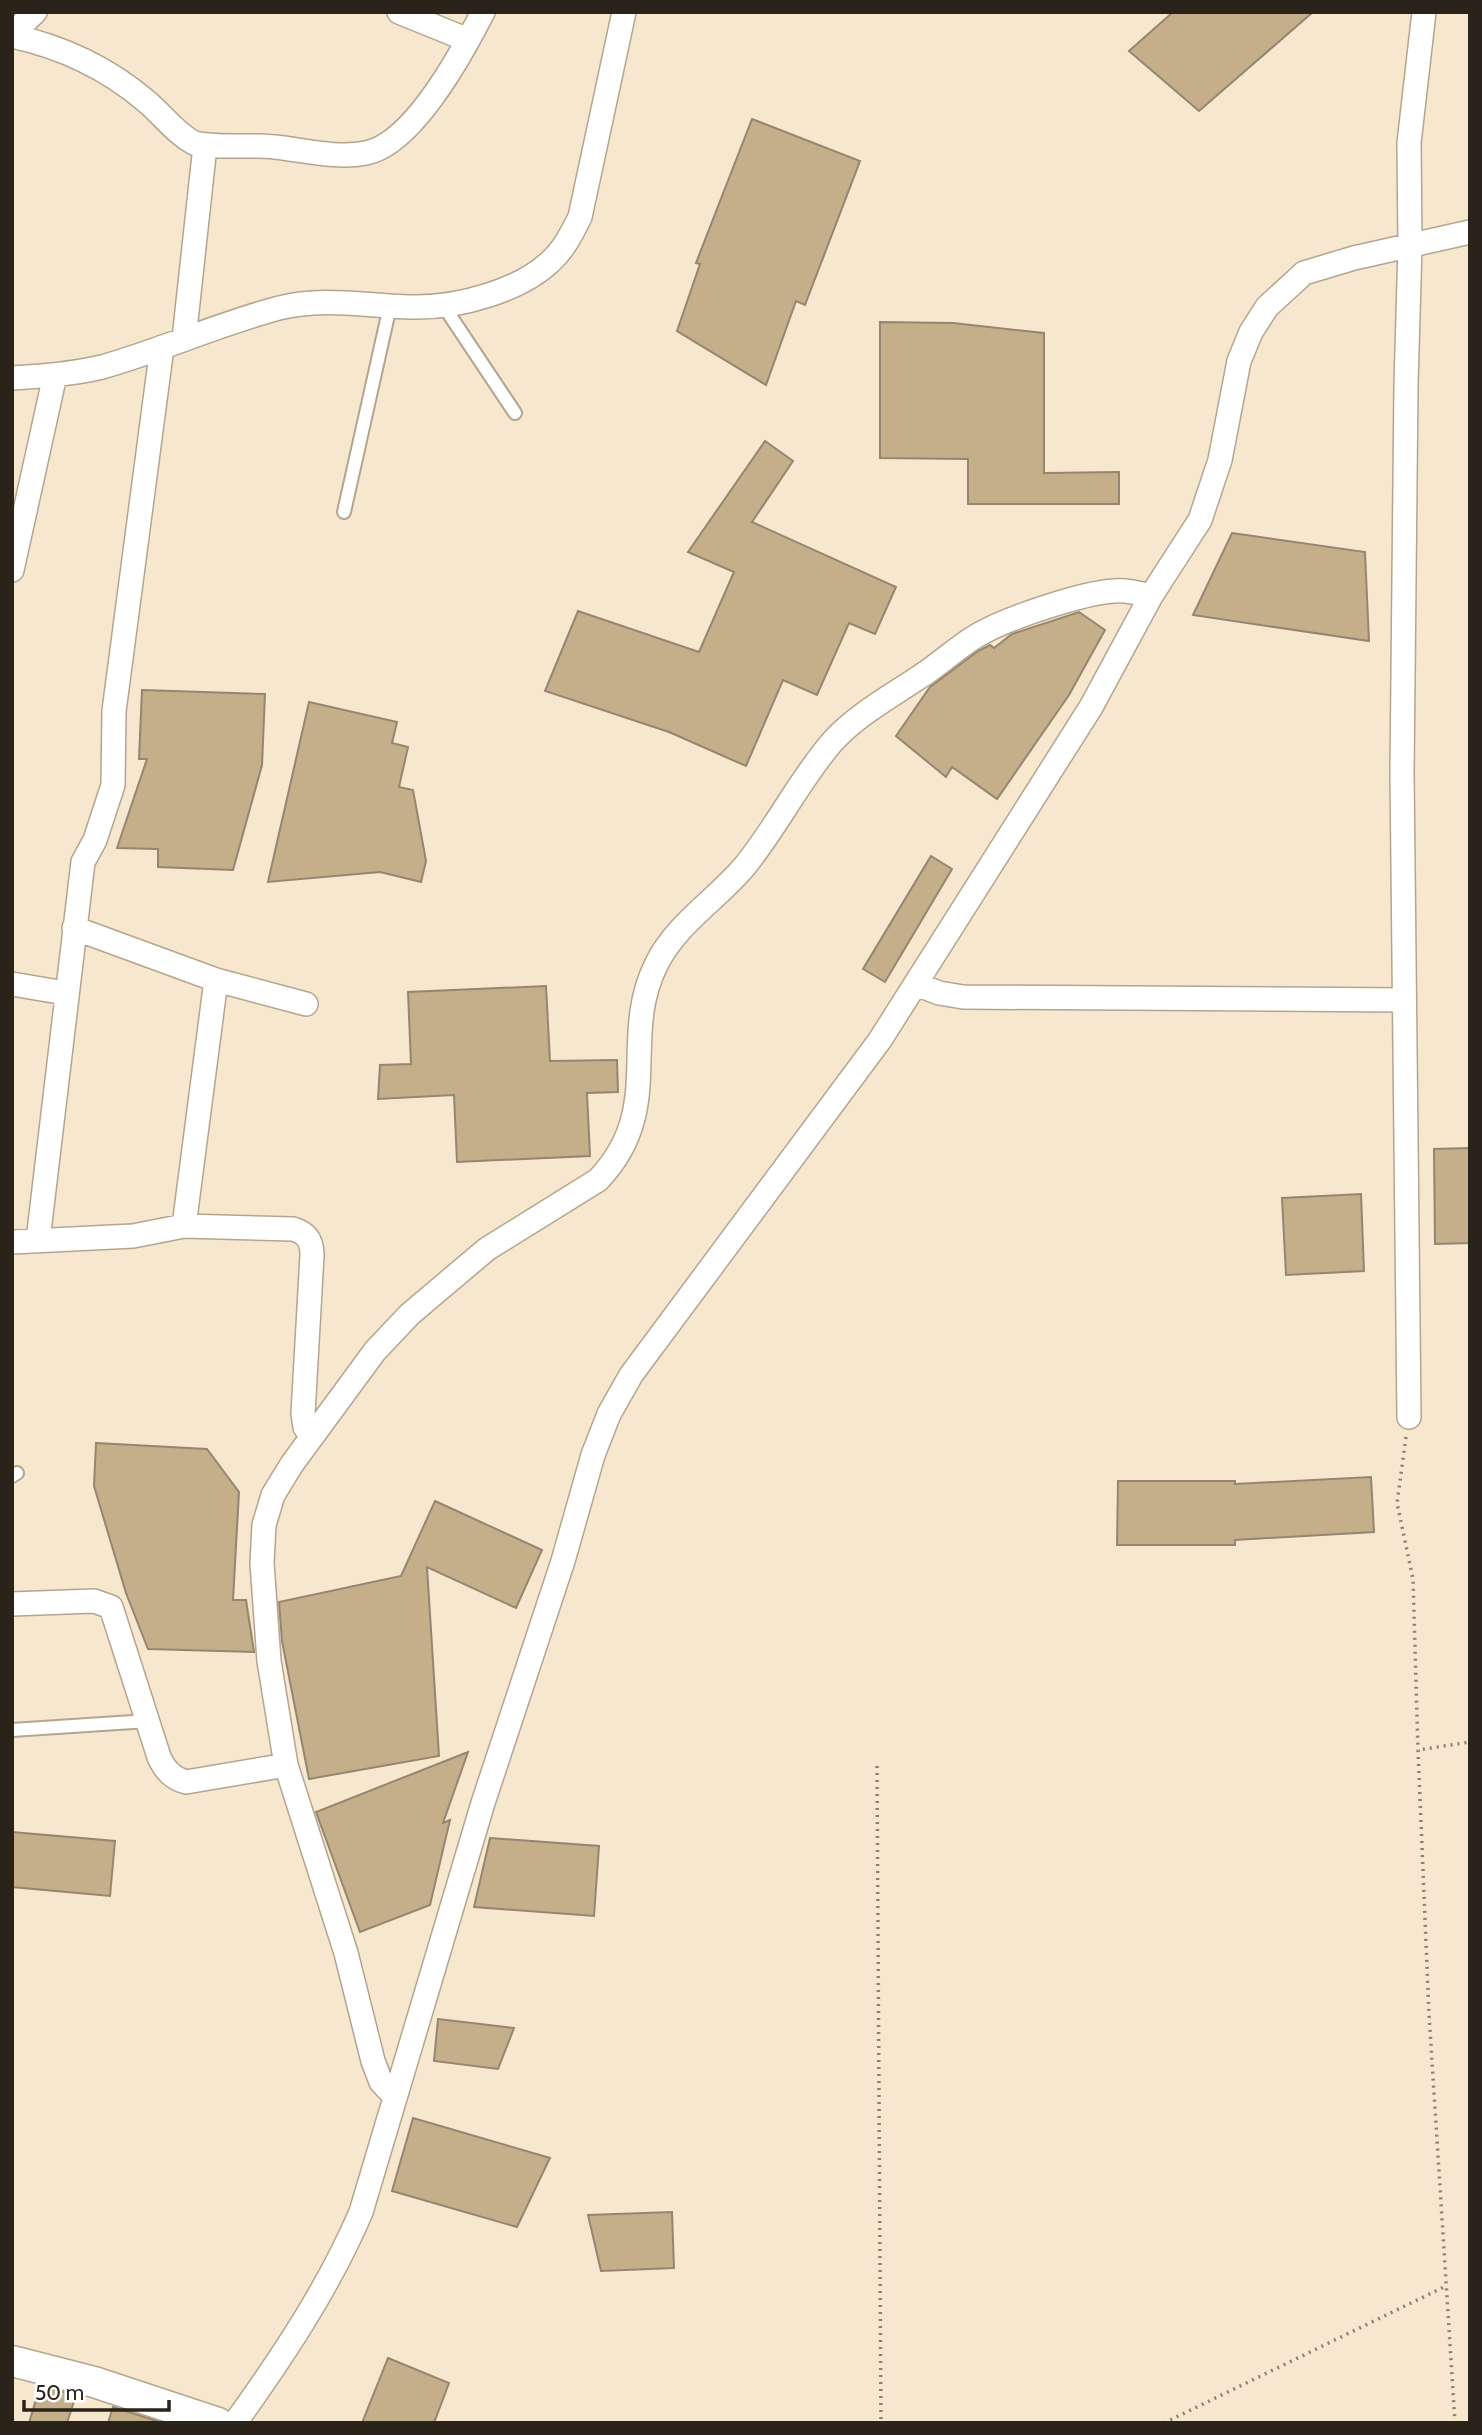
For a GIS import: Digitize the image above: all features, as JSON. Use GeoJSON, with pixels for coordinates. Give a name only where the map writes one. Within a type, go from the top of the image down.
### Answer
{"type":"FeatureCollection","features":[{"type":"Feature","properties":{"kind":"street"},"geometry":{"type":"LineString","coordinates":[[35,12],[12,35],[60,49],[111,74],[150,104],[184,137],[205,146],[271,146],[349,155],[385,147],[400,136],[468,40],[483,12]]}},
{"type":"Feature","properties":{"kind":"street"},"geometry":{"type":"LineString","coordinates":[[399,12],[468,40]]}},
{"type":"Feature","properties":{"kind":"street"},"geometry":{"type":"LineString","coordinates":[[12,378],[55,375],[101,367],[280,308],[303,303],[325,301],[390,306],[443,305],[488,294],[536,274],[569,241],[580,217],[624,12]]}},
{"type":"Feature","properties":{"kind":"street"},"geometry":{"type":"LineString","coordinates":[[1409,1418],[1402,745],[1410,246],[1409,143],[1424,12]]}},
{"type":"Feature","properties":{"kind":"street"},"geometry":{"type":"LineString","coordinates":[[184,339],[205,146]]}},
{"type":"Feature","properties":{"kind":"street"},"geometry":{"type":"LineString","coordinates":[[236,2423],[298,2330],[344,2254],[375,2173],[482,1803],[563,1561],[593,1455],[609,1413],[631,1375],[872,1051],[1091,707],[1151,596],[1200,520],[1220,460],[1239,361],[1251,332],[1267,307],[1304,273],[1354,258],[1470,232]]}},
{"type":"Feature","properties":{"kind":"street"},"geometry":{"type":"LineString","coordinates":[[38,1240],[65,993],[83,862],[95,840],[113,785],[114,711],[162,346]]}},
{"type":"Feature","properties":{"kind":"street"},"geometry":{"type":"LineString","coordinates":[[12,570],[55,375]]}},
{"type":"Feature","properties":{"kind":"street"},"geometry":{"type":"LineString","coordinates":[[395,2097],[381,2082],[373,2061],[346,1953],[286,1766],[269,1661],[262,1563],[264,1525],[273,1495],[311,1437],[375,1351],[420,1305],[487,1249],[598,1180],[613,1164],[625,1145],[635,1118],[645,995],[656,965],[669,943],[744,866],[834,741],[854,720],[978,634],[1012,620],[1094,594],[1114,591],[1151,596]]}},
{"type":"Feature","properties":{"kind":"street"},"geometry":{"type":"LineString","coordinates":[[74,928],[216,980],[306,1004]]}},
{"type":"Feature","properties":{"kind":"street"},"geometry":{"type":"LineString","coordinates":[[184,1226],[216,980]]}},
{"type":"Feature","properties":{"kind":"street"},"geometry":{"type":"LineString","coordinates":[[12,984],[65,993]]}},
{"type":"Feature","properties":{"kind":"street"},"geometry":{"type":"LineString","coordinates":[[916,984],[939,993],[963,997],[1403,1000]]}},
{"type":"Feature","properties":{"kind":"street"},"geometry":{"type":"LineString","coordinates":[[12,1242],[133,1236],[184,1226],[293,1229],[309,1239],[312,1255],[303,1414],[305,1427],[311,1437]]}},
{"type":"Feature","properties":{"kind":"street"},"geometry":{"type":"LineString","coordinates":[[12,1604],[101,1601],[111,1606],[162,1764],[179,1780],[186,1782],[286,1766]]}},
{"type":"Feature","properties":{"kind":"street"},"geometry":{"type":"LineString","coordinates":[[12,2361],[94,2382],[218,2423]]}},
{"type":"Feature","properties":{"kind":"lane"},"geometry":{"type":"LineString","coordinates":[[443,305],[515,413]]}},
{"type":"Feature","properties":{"kind":"lane"},"geometry":{"type":"LineString","coordinates":[[344,512],[390,306]]}},
{"type":"Feature","properties":{"kind":"lane"},"geometry":{"type":"LineString","coordinates":[[12,1730],[148,1721]]}},
{"type":"Feature","properties":{"kind":"path"},"geometry":{"type":"LineString","coordinates":[[1409,1418],[1396,1503],[1413,1579],[1429,2014],[1455,2423]]}},
{"type":"Feature","properties":{"kind":"path"},"geometry":{"type":"LineString","coordinates":[[1418,1750],[1470,1742]]}},
{"type":"Feature","properties":{"kind":"path"},"geometry":{"type":"LineString","coordinates":[[877,1766],[881,2423]]}},
{"type":"Feature","properties":{"kind":"path"},"geometry":{"type":"LineString","coordinates":[[1164,2423],[1446,2286]]}},
{"type":"Feature","properties":{"kind":"building"},"geometry":{"type":"Polygon","coordinates":[[[1173,12],[1313,12],[1199,111],[1129,51],[1173,12]]]}},
{"type":"Feature","properties":{"kind":"building"},"geometry":{"type":"Polygon","coordinates":[[[752,119],[860,161],[805,305],[796,301],[766,385],[677,331],[700,264],[696,263],[752,119]]]}},
{"type":"Feature","properties":{"kind":"building"},"geometry":{"type":"Polygon","coordinates":[[[880,322],[953,323],[1044,333],[1044,473],[1119,472],[1119,504],[968,504],[968,459],[880,458],[880,322]]]}},
{"type":"Feature","properties":{"kind":"building"},"geometry":{"type":"Polygon","coordinates":[[[765,441],[793,461],[752,522],[896,587],[875,634],[849,623],[817,695],[783,680],[746,766],[669,732],[545,691],[578,611],[699,652],[734,572],[688,552],[765,441]]]}},
{"type":"Feature","properties":{"kind":"building"},"geometry":{"type":"Polygon","coordinates":[[[1232,533],[1365,552],[1369,641],[1193,615],[1232,533]]]}},
{"type":"Feature","properties":{"kind":"building"},"geometry":{"type":"Polygon","coordinates":[[[1079,612],[1105,630],[1069,695],[997,799],[952,767],[946,777],[896,736],[930,687],[978,651],[990,645],[994,648],[1012,634],[1079,612]]]}},
{"type":"Feature","properties":{"kind":"building"},"geometry":{"type":"Polygon","coordinates":[[[142,690],[265,694],[262,765],[233,870],[158,867],[158,849],[117,848],[147,759],[139,759],[142,690]]]}},
{"type":"Feature","properties":{"kind":"building"},"geometry":{"type":"Polygon","coordinates":[[[309,702],[397,722],[392,743],[408,747],[399,787],[413,790],[426,861],[421,882],[380,872],[268,882],[309,702]]]}},
{"type":"Feature","properties":{"kind":"building"},"geometry":{"type":"Polygon","coordinates":[[[931,856],[952,869],[885,982],[863,969],[931,856]]]}},
{"type":"Feature","properties":{"kind":"building"},"geometry":{"type":"Polygon","coordinates":[[[546,986],[550,1061],[617,1060],[618,1092],[587,1093],[590,1156],[457,1162],[454,1095],[378,1099],[380,1065],[411,1064],[408,992],[546,986]]]}},
{"type":"Feature","properties":{"kind":"building"},"geometry":{"type":"Polygon","coordinates":[[[1470,1148],[1470,1243],[1435,1244],[1434,1149],[1470,1148]]]}},
{"type":"Feature","properties":{"kind":"building"},"geometry":{"type":"Polygon","coordinates":[[[1361,1194],[1364,1271],[1286,1275],[1282,1198],[1361,1194]]]}},
{"type":"Feature","properties":{"kind":"building"},"geometry":{"type":"Polygon","coordinates":[[[96,1443],[207,1449],[239,1492],[233,1600],[246,1600],[254,1652],[148,1649],[126,1593],[94,1486],[96,1443]]]}},
{"type":"Feature","properties":{"kind":"building"},"geometry":{"type":"Polygon","coordinates":[[[1371,1477],[1374,1532],[1235,1540],[1235,1545],[1117,1545],[1118,1481],[1235,1481],[1235,1484],[1371,1477]]]}},
{"type":"Feature","properties":{"kind":"building"},"geometry":{"type":"Polygon","coordinates":[[[435,1501],[542,1550],[516,1608],[427,1567],[439,1756],[309,1779],[282,1641],[279,1602],[401,1576],[435,1501]]]}},
{"type":"Feature","properties":{"kind":"building"},"geometry":{"type":"Polygon","coordinates":[[[468,1752],[443,1823],[450,1820],[430,1905],[360,1932],[316,1812],[468,1752]]]}},
{"type":"Feature","properties":{"kind":"building"},"geometry":{"type":"Polygon","coordinates":[[[12,1832],[115,1841],[110,1896],[12,1887],[12,1832]]]}},
{"type":"Feature","properties":{"kind":"building"},"geometry":{"type":"Polygon","coordinates":[[[490,1838],[599,1846],[594,1916],[474,1907],[490,1838]]]}},
{"type":"Feature","properties":{"kind":"building"},"geometry":{"type":"Polygon","coordinates":[[[438,2019],[514,2028],[498,2069],[434,2061],[438,2019]]]}},
{"type":"Feature","properties":{"kind":"building"},"geometry":{"type":"Polygon","coordinates":[[[413,2118],[550,2158],[517,2227],[392,2191],[413,2118]]]}},
{"type":"Feature","properties":{"kind":"building"},"geometry":{"type":"Polygon","coordinates":[[[672,2212],[674,2268],[601,2271],[588,2215],[672,2212]]]}},
{"type":"Feature","properties":{"kind":"building"},"geometry":{"type":"Polygon","coordinates":[[[388,2358],[449,2383],[434,2423],[362,2423],[388,2358]]]}},
{"type":"Feature","properties":{"kind":"building"},"geometry":{"type":"Polygon","coordinates":[[[40,2386],[76,2395],[67,2423],[29,2423],[40,2386]]]}},
{"type":"Feature","properties":{"kind":"building"},"geometry":{"type":"Polygon","coordinates":[[[113,2407],[160,2422],[160,2423],[108,2423],[113,2407]]]}}]}
